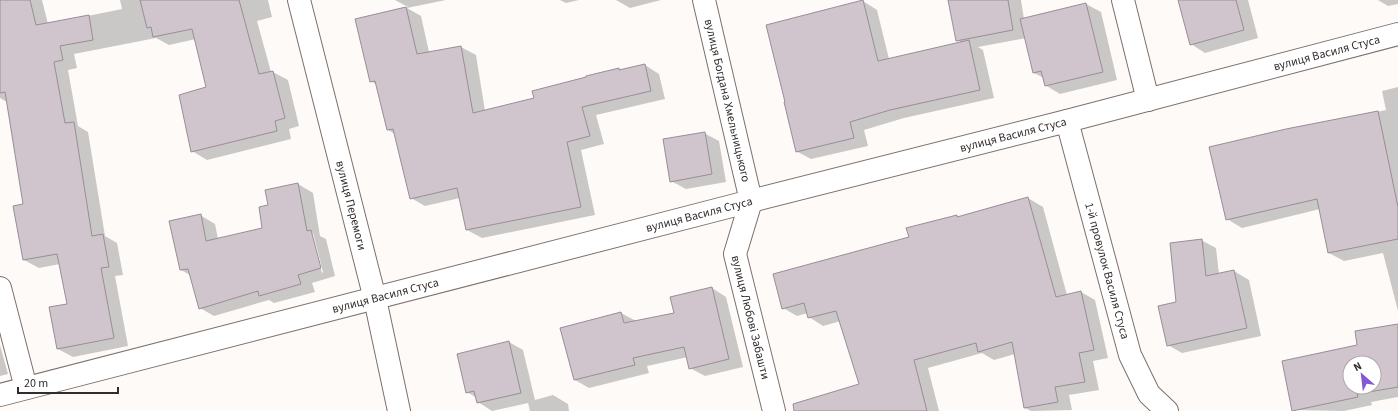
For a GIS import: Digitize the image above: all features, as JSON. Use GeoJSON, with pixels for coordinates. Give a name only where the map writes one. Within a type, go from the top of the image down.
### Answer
{"type":"FeatureCollection","features":[{"type":"Feature","properties":{"kind":"street","name":"вулиця Перемоги"},"geometry":{"type":"LineString","coordinates":[[299,0],[375,299],[399,411]]}},
{"type":"Feature","properties":{"kind":"street","name":"вулиця Богдана Хмельницького"},"geometry":{"type":"LineString","coordinates":[[704,0],[751,201]]}},
{"type":"Feature","properties":{"kind":"street"},"geometry":{"type":"LineString","coordinates":[[1123,0],[1148,100]]}},
{"type":"Feature","properties":{"kind":"street","name":"вулиця Василя Стуса"},"geometry":{"type":"LineString","coordinates":[[0,395],[1067,121],[1398,34]]}},
{"type":"Feature","properties":{"kind":"street","name":"1-й провулок Василя Стуса"},"geometry":{"type":"LineString","coordinates":[[1067,121],[1130,355],[1149,394],[1167,411]]}},
{"type":"Feature","properties":{"kind":"street","name":"вулиця Любові Забашти"},"geometry":{"type":"LineString","coordinates":[[751,201],[735,254],[774,411]]}},
{"type":"Feature","properties":{"kind":"street"},"geometry":{"type":"LineString","coordinates":[[0,288],[26,388]]}},
{"type":"Feature","properties":{"kind":"building"},"geometry":{"type":"Polygon","coordinates":[[[0,0],[30,0],[36,25],[89,15],[93,40],[60,46],[63,60],[54,62],[65,123],[74,122],[92,236],[103,234],[109,267],[101,268],[114,338],[57,349],[49,307],[67,304],[57,254],[23,260],[13,206],[23,204],[5,92],[0,93],[0,0]]]}},
{"type":"Feature","properties":{"kind":"building"},"geometry":{"type":"Polygon","coordinates":[[[140,0],[239,0],[259,74],[273,71],[285,118],[275,121],[277,131],[191,152],[179,95],[206,87],[192,29],[153,37],[151,27],[147,28],[140,0]]]}},
{"type":"Feature","properties":{"kind":"building"},"geometry":{"type":"Polygon","coordinates":[[[863,0],[878,61],[969,40],[980,90],[890,110],[850,122],[854,138],[796,152],[766,25],[863,0]]]}},
{"type":"Feature","properties":{"kind":"building"},"geometry":{"type":"Polygon","coordinates":[[[948,0],[1008,0],[1013,30],[956,41],[948,0]]]}},
{"type":"Feature","properties":{"kind":"building"},"geometry":{"type":"Polygon","coordinates":[[[1178,0],[1236,0],[1244,30],[1190,45],[1178,0]]]}},
{"type":"Feature","properties":{"kind":"building"},"geometry":{"type":"Polygon","coordinates":[[[1086,3],[1103,72],[1045,86],[1041,71],[1033,73],[1020,19],[1086,3]]]}},
{"type":"Feature","properties":{"kind":"building"},"geometry":{"type":"Polygon","coordinates":[[[406,7],[417,54],[461,46],[473,113],[534,98],[532,91],[619,68],[619,70],[645,64],[651,91],[582,107],[590,136],[567,142],[581,207],[466,230],[457,188],[410,199],[393,129],[387,130],[375,81],[370,82],[355,19],[406,7]]]}},
{"type":"Feature","properties":{"kind":"building"},"geometry":{"type":"Polygon","coordinates":[[[1378,111],[1398,207],[1398,239],[1328,253],[1317,199],[1226,220],[1209,147],[1286,129],[1378,111]]]}},
{"type":"Feature","properties":{"kind":"building"},"geometry":{"type":"Polygon","coordinates":[[[705,132],[712,174],[670,182],[663,139],[705,132]]]}},
{"type":"Feature","properties":{"kind":"building"},"geometry":{"type":"Polygon","coordinates":[[[298,183],[307,231],[311,230],[321,268],[298,275],[301,284],[259,296],[258,291],[199,309],[188,269],[180,270],[169,221],[201,214],[206,241],[262,228],[259,207],[268,205],[265,190],[298,183]]]}},
{"type":"Feature","properties":{"kind":"building"},"geometry":{"type":"Polygon","coordinates":[[[1028,197],[1056,297],[1081,291],[1094,350],[1079,353],[1085,382],[1055,387],[1058,402],[1024,408],[1012,342],[978,352],[976,343],[914,360],[927,411],[794,411],[793,404],[859,384],[836,311],[808,318],[804,303],[782,309],[773,274],[909,237],[906,228],[957,215],[957,217],[1028,197]]]}},
{"type":"Feature","properties":{"kind":"building"},"geometry":{"type":"Polygon","coordinates":[[[1202,239],[1206,276],[1234,270],[1247,328],[1167,346],[1158,306],[1176,302],[1170,243],[1202,239]]]}},
{"type":"Feature","properties":{"kind":"building"},"geometry":{"type":"Polygon","coordinates":[[[712,287],[729,359],[689,369],[684,347],[633,358],[635,365],[574,380],[560,328],[621,312],[624,323],[674,313],[670,297],[712,287]]]}},
{"type":"Feature","properties":{"kind":"building"},"geometry":{"type":"Polygon","coordinates":[[[1398,324],[1398,387],[1382,390],[1382,355],[1342,355],[1342,395],[1357,395],[1358,397],[1292,411],[1282,361],[1357,345],[1355,331],[1398,324]]]}},
{"type":"Feature","properties":{"kind":"building"},"geometry":{"type":"Polygon","coordinates":[[[509,341],[521,393],[477,403],[474,391],[466,393],[457,354],[509,341]]]}}]}
